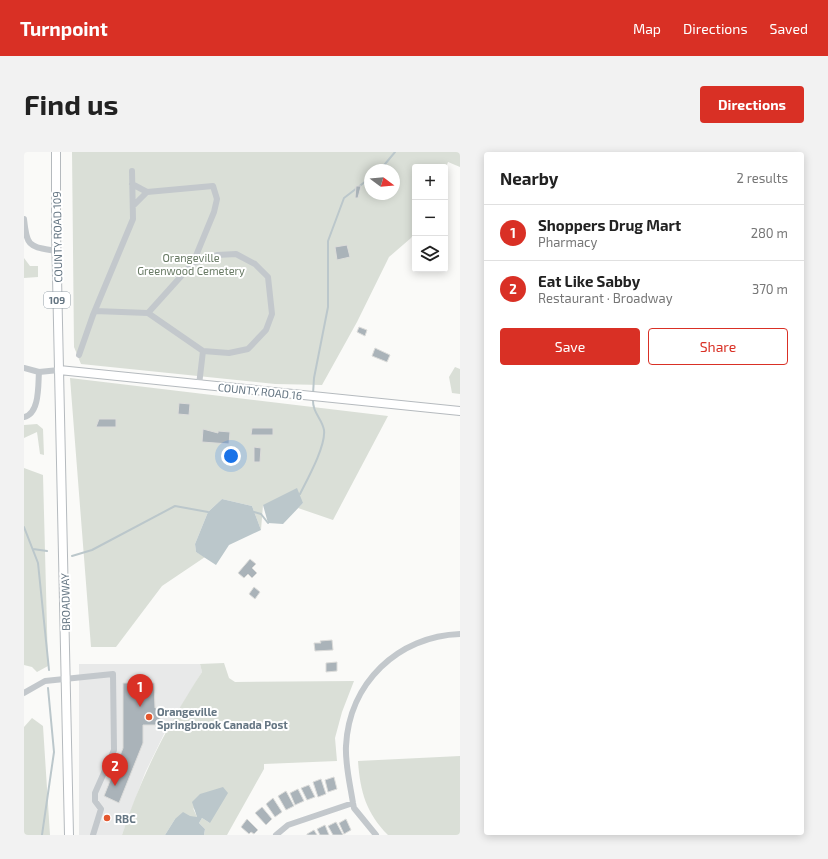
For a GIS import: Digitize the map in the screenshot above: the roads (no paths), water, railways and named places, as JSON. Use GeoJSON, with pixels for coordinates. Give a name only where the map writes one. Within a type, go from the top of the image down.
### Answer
{"type":"FeatureCollection","features":[{"type":"Feature","properties":{"kind":"main road","name":"COUNTY ROAD 109"},"geometry":{"type":"LineString","coordinates":[[56,152],[56,251],[59,370]]}},
{"type":"Feature","properties":{"kind":"main road","name":"COUNTY ROAD 16"},"geometry":{"type":"LineString","coordinates":[[59,370],[460,412]]}},
{"type":"Feature","properties":{"kind":"main road","name":"BROADWAY"},"geometry":{"type":"LineString","coordinates":[[59,370],[69,835]]}},
{"type":"Feature","properties":{"kind":"street"},"geometry":{"type":"LineString","coordinates":[[79,355],[95,311],[133,218],[132,171]]}},
{"type":"Feature","properties":{"kind":"street"},"geometry":{"type":"LineString","coordinates":[[95,311],[142,314],[148,313],[193,263],[214,212],[217,199],[214,186],[147,192],[132,184]]}},
{"type":"Feature","properties":{"kind":"street"},"geometry":{"type":"LineString","coordinates":[[133,206],[147,192]]}},
{"type":"Feature","properties":{"kind":"street"},"geometry":{"type":"LineString","coordinates":[[24,219],[26,239],[33,247],[56,251]]}},
{"type":"Feature","properties":{"kind":"street"},"geometry":{"type":"LineString","coordinates":[[148,313],[203,351],[229,353],[248,349],[266,330],[272,314],[268,277],[255,264],[236,254],[216,254],[193,263]]}},
{"type":"Feature","properties":{"kind":"street"},"geometry":{"type":"LineString","coordinates":[[199,385],[203,351]]}},
{"type":"Feature","properties":{"kind":"street"},"geometry":{"type":"LineString","coordinates":[[24,368],[39,372],[59,370]]}},
{"type":"Feature","properties":{"kind":"street"},"geometry":{"type":"LineString","coordinates":[[24,417],[28,416],[33,410],[37,397],[39,372]]}},
{"type":"Feature","properties":{"kind":"street"},"geometry":{"type":"LineString","coordinates":[[376,835],[354,808],[347,766],[347,733],[350,716],[366,684],[378,669],[406,647],[419,641],[443,635],[460,634]]}},
{"type":"Feature","properties":{"kind":"street"},"geometry":{"type":"LineString","coordinates":[[24,693],[45,680],[113,674],[114,750],[95,793],[95,801],[101,809],[93,835]]}},
{"type":"Feature","properties":{"kind":"street"},"geometry":{"type":"LineString","coordinates":[[276,835],[288,825],[353,803]]}},
{"type":"Feature","properties":{"kind":"waterway"},"geometry":{"type":"LineString","coordinates":[[385,164],[395,152]]}},
{"type":"Feature","properties":{"kind":"waterway"},"geometry":{"type":"LineString","coordinates":[[313,394],[314,378],[328,307],[328,241],[344,198],[364,183]]}},
{"type":"Feature","properties":{"kind":"waterway"},"geometry":{"type":"LineString","coordinates":[[300,494],[319,454],[324,437],[323,426],[314,408],[313,398]]}},
{"type":"Feature","properties":{"kind":"waterway"},"geometry":{"type":"LineString","coordinates":[[72,556],[92,550],[175,506],[208,512]]}},
{"type":"Feature","properties":{"kind":"waterway"},"geometry":{"type":"LineString","coordinates":[[254,512],[261,514],[268,523]]}},
{"type":"Feature","properties":{"kind":"waterway"},"geometry":{"type":"LineString","coordinates":[[24,527],[38,563],[49,670]]}},
{"type":"Feature","properties":{"kind":"waterway"},"geometry":{"type":"LineString","coordinates":[[33,549],[47,551]]}},
{"type":"Feature","properties":{"kind":"waterway"},"geometry":{"type":"LineString","coordinates":[[42,835],[54,752],[48,688]]}},
{"type":"Feature","properties":{"kind":"place","name":"Shoppers Drug Mart"},"geometry":{"type":"Point","coordinates":[140,707]}},
{"type":"Feature","properties":{"kind":"place","name":"Orangeville Springbrook Canada Post"},"geometry":{"type":"Point","coordinates":[149,717]}},
{"type":"Feature","properties":{"kind":"place","name":"Eat Like Sabby"},"geometry":{"type":"Point","coordinates":[115,786]}},
{"type":"Feature","properties":{"kind":"place","name":"RBC"},"geometry":{"type":"Point","coordinates":[107,818]}},
{"type":"Feature","properties":{"kind":"park label","name":"Orangeville Greenwood Cemetery"},"geometry":{"type":"Point","coordinates":[191,263]}}]}
